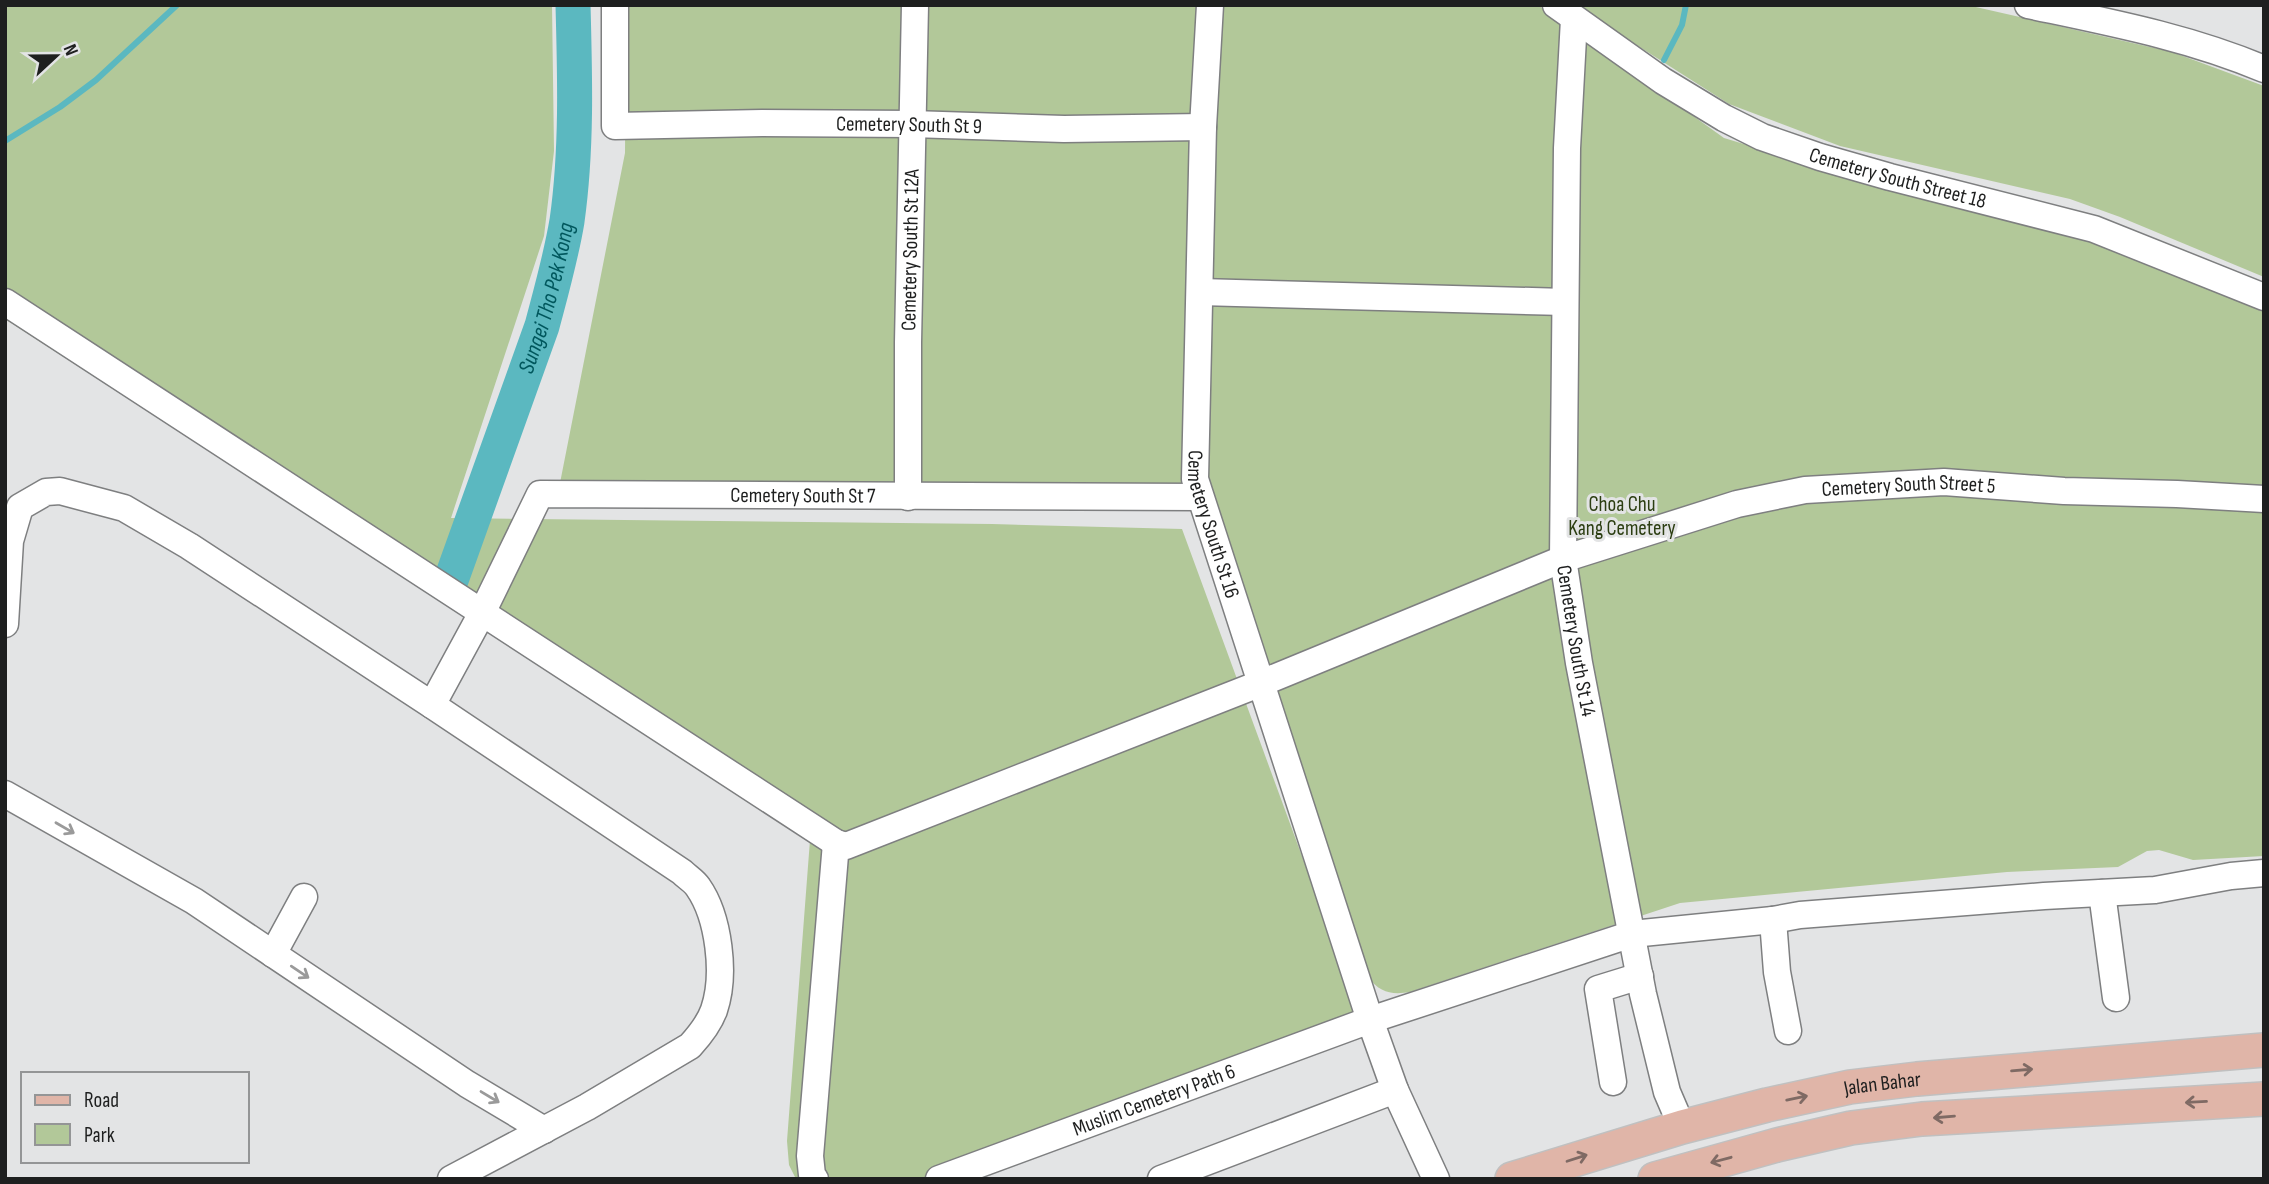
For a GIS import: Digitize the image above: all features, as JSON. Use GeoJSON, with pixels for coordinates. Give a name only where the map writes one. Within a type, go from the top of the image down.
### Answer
{"type":"FeatureCollection","features":[{"type":"Feature","properties":{"kind":"main road","name":"Jalan Bahar"},"geometry":{"type":"LineString","coordinates":[[1513,1179],[1682,1127],[1850,1087],[2264,1050]]}},
{"type":"Feature","properties":{"kind":"main road","name":"Jalan Bahar"},"geometry":{"type":"LineString","coordinates":[[1655,1179],[1851,1128],[1922,1119],[2264,1098]]}},
{"type":"Feature","properties":{"kind":"street","name":"Cemetery South St 9"},"geometry":{"type":"LineString","coordinates":[[615,5],[615,126],[912,124],[1064,129],[1203,127]]}},
{"type":"Feature","properties":{"kind":"street","name":"Cemetery South St 12A"},"geometry":{"type":"LineString","coordinates":[[908,496],[908,342],[915,5]]}},
{"type":"Feature","properties":{"kind":"street","name":"Cemetery South St 16"},"geometry":{"type":"LineString","coordinates":[[1210,5],[1203,127],[1195,479],[1259,684],[1370,1020],[1395,1090],[1436,1179]]}},
{"type":"Feature","properties":{"kind":"street"},"geometry":{"type":"LineString","coordinates":[[2028,5],[2132,16],[2174,37],[2234,56],[2264,69]]}},
{"type":"Feature","properties":{"kind":"street","name":"Cemetery South Street 18"},"geometry":{"type":"LineString","coordinates":[[1565,12],[1663,81],[1724,118],[1762,137],[1890,177],[2094,229],[2264,297]]}},
{"type":"Feature","properties":{"kind":"street","name":"Cemetery South St 14"},"geometry":{"type":"LineString","coordinates":[[1565,12],[1567,148],[1563,559],[1579,663],[1640,976],[1667,1092],[1682,1127]]}},
{"type":"Feature","properties":{"kind":"street"},"geometry":{"type":"LineString","coordinates":[[1200,292],[1564,302]]}},
{"type":"Feature","properties":{"kind":"street"},"geometry":{"type":"LineString","coordinates":[[5,302],[836,844],[810,1156],[815,1179]]}},
{"type":"Feature","properties":{"kind":"street","name":"Cemetery South Street 5"},"geometry":{"type":"LineString","coordinates":[[836,844],[846,846],[1259,684],[1563,559],[1737,504],[1805,490],[1944,482],[2057,491],[2264,499]]}},
{"type":"Feature","properties":{"kind":"street"},"geometry":{"type":"LineString","coordinates":[[5,624],[10,541],[20,507],[46,492],[60,491],[124,508],[189,547],[432,705],[696,884],[708,904],[718,943],[719,985],[715,1008],[706,1028],[690,1046],[587,1107],[451,1179]]}},
{"type":"Feature","properties":{"kind":"street","name":"Cemetery South St 7"},"geometry":{"type":"LineString","coordinates":[[482,613],[540,494],[1200,497]]}},
{"type":"Feature","properties":{"kind":"street"},"geometry":{"type":"LineString","coordinates":[[432,705],[482,613]]}},
{"type":"Feature","properties":{"kind":"street"},"geometry":{"type":"LineString","coordinates":[[5,794],[194,901],[467,1084],[544,1130]]}},
{"type":"Feature","properties":{"kind":"street","name":"Muslim Cemetery Path 6"},"geometry":{"type":"LineString","coordinates":[[939,1179],[1370,1020],[1632,934],[1800,915],[2155,890],[2231,876],[2264,873]]}},
{"type":"Feature","properties":{"kind":"street"},"geometry":{"type":"LineString","coordinates":[[2102,893],[2116,998]]}},
{"type":"Feature","properties":{"kind":"street"},"geometry":{"type":"LineString","coordinates":[[273,954],[304,897]]}},
{"type":"Feature","properties":{"kind":"street"},"geometry":{"type":"LineString","coordinates":[[1773,920],[1777,972],[1788,1031]]}},
{"type":"Feature","properties":{"kind":"street"},"geometry":{"type":"LineString","coordinates":[[1613,1082],[1598,989],[1640,976]]}},
{"type":"Feature","properties":{"kind":"street"},"geometry":{"type":"LineString","coordinates":[[1161,1179],[1395,1090]]}},
{"type":"Feature","properties":{"kind":"green space"},"geometry":{"type":"Polygon","coordinates":[[[5,5],[552,5],[554,151],[544,236],[451,518],[992,524],[1182,529],[1365,1028],[976,1179],[796,1179],[789,1165],[787,1141],[810,840],[5,319],[5,5]]]}},
{"type":"Feature","properties":{"kind":"green space","name":"Choa Chu Kang Cemetery"},"geometry":{"type":"Polygon","coordinates":[[[626,5],[1538,5],[1724,138],[1886,187],[2094,239],[2264,308],[2264,856],[2193,860],[2159,850],[2147,851],[2118,867],[2007,872],[1680,903],[1410,992],[1392,993],[1382,990],[1368,977],[1204,491],[560,483],[625,153],[626,5]]]}},
{"type":"Feature","properties":{"kind":"green space"},"geometry":{"type":"Polygon","coordinates":[[[1581,5],[1967,5],[2172,52],[2264,86],[2264,277],[2070,199],[1840,146],[1729,104],[1602,23],[1581,5]]]}},
{"type":"Feature","properties":{"kind":"waterway"},"geometry":{"type":"LineString","coordinates":[[5,141],[60,107],[96,80],[177,5]]}},
{"type":"Feature","properties":{"kind":"waterway","name":"Sungei Tho Pek Kong"},"geometry":{"type":"LineString","coordinates":[[451,580],[542,326],[562,248],[574,140],[573,5]]}},
{"type":"Feature","properties":{"kind":"waterway","name":"Sungei Tho Pek Kong"},"geometry":{"type":"LineString","coordinates":[[1664,60],[1682,25],[1686,5]]}}]}
